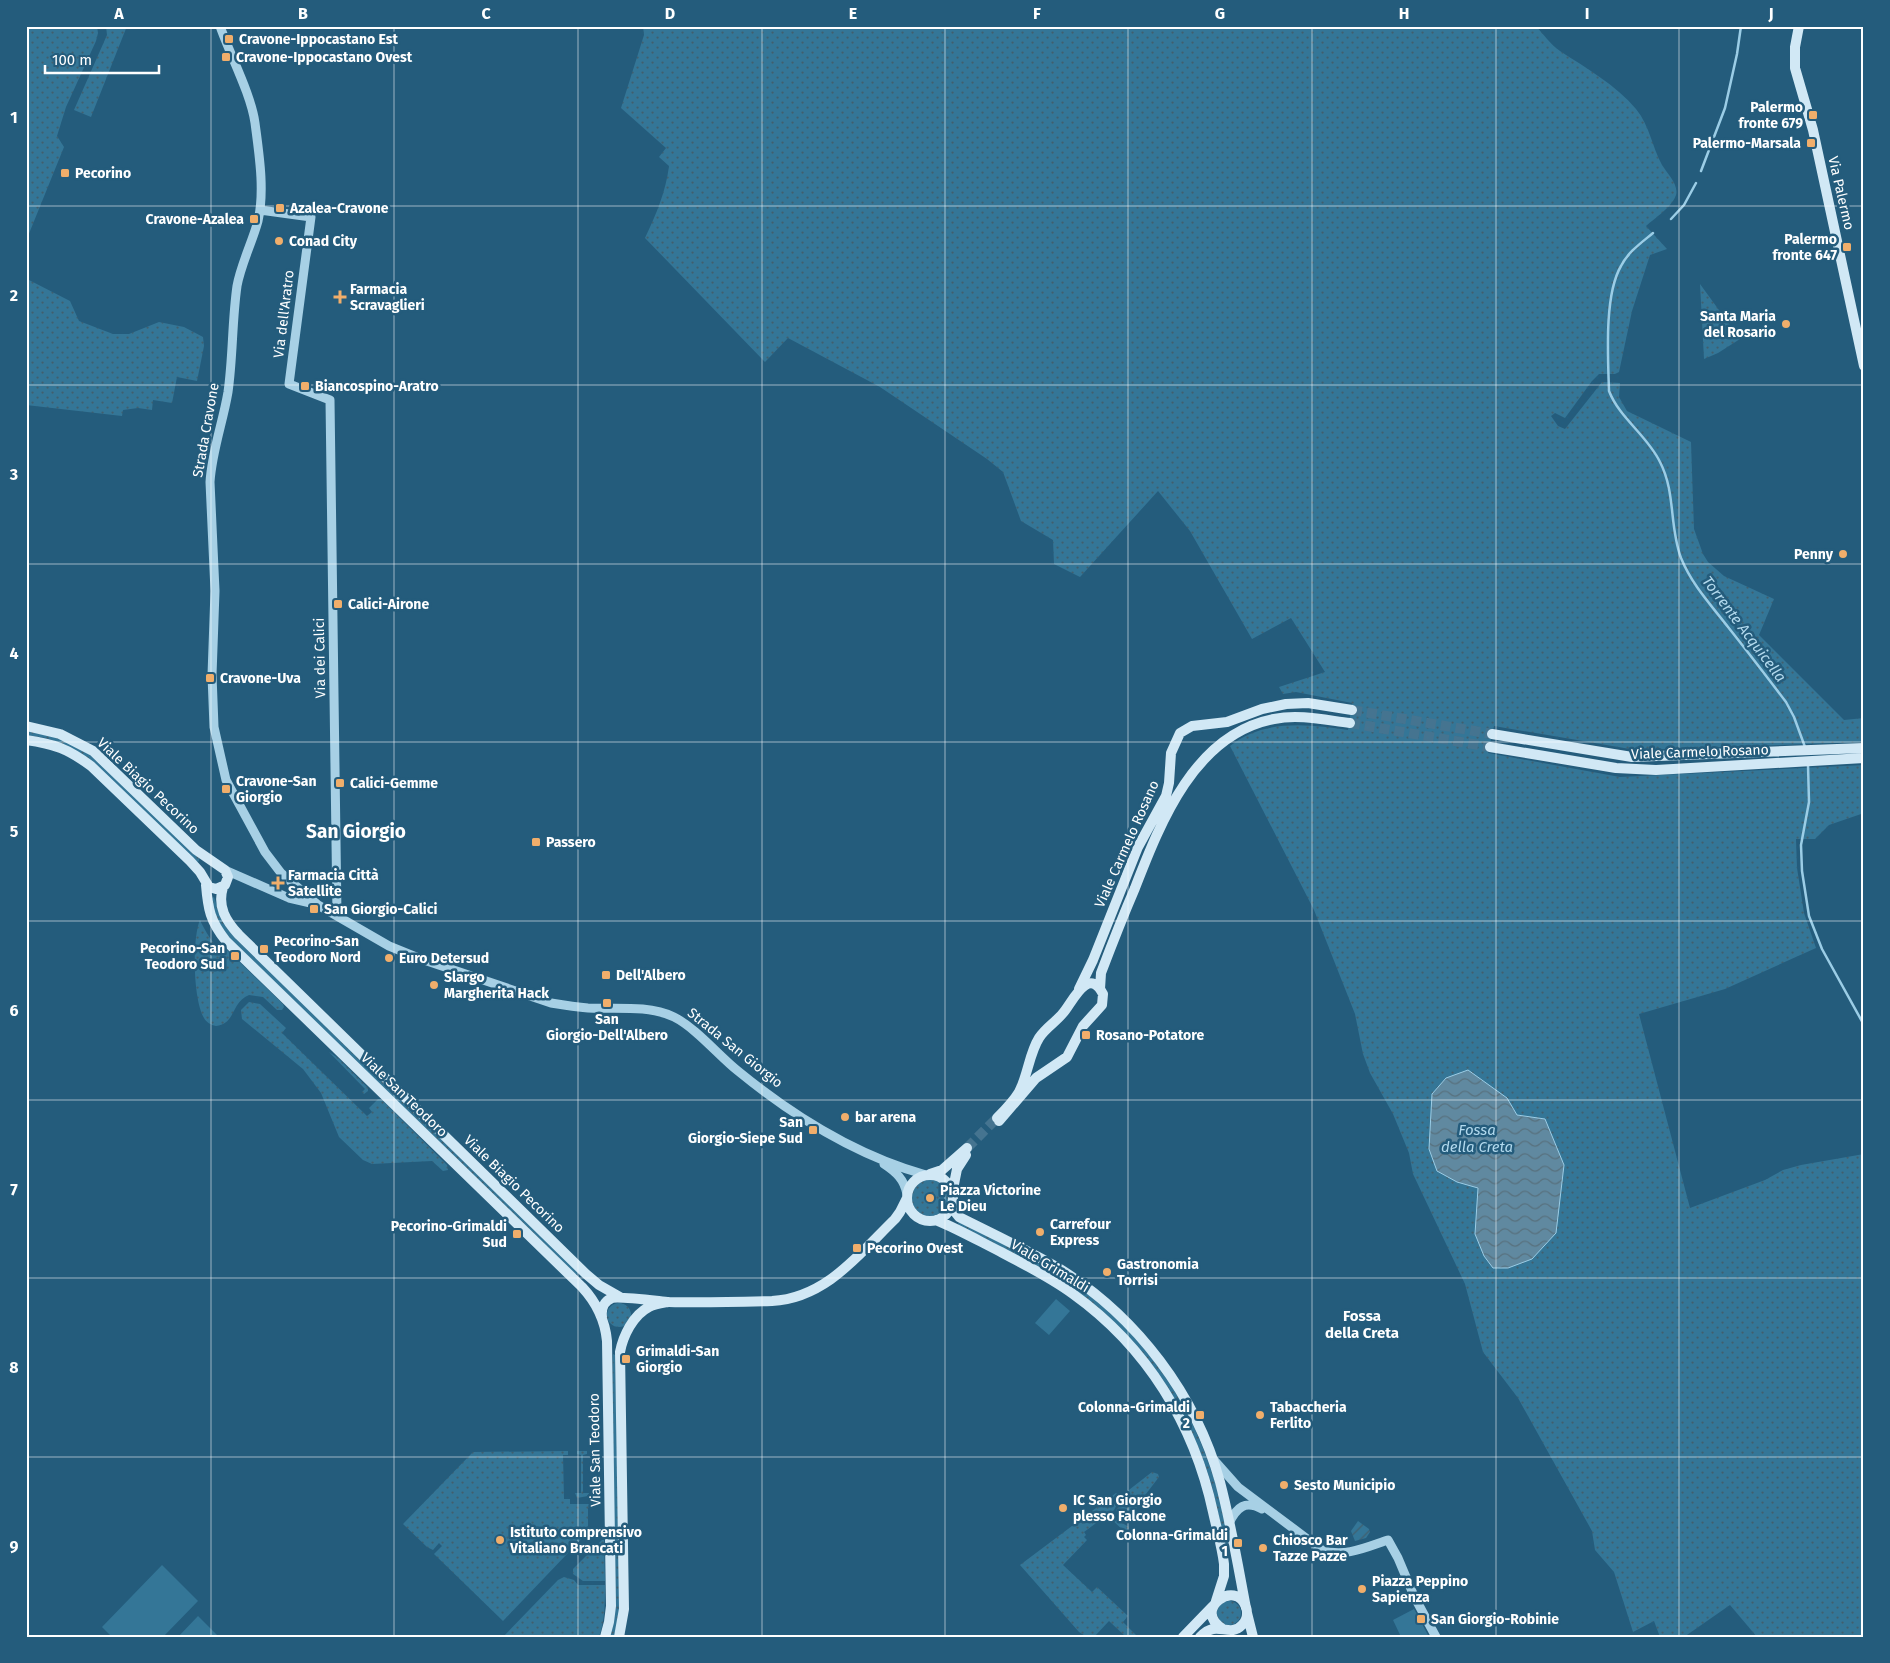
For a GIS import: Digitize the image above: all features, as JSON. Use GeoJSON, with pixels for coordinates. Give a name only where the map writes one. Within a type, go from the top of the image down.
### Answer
{"type":"FeatureCollection","features":[{"type":"Feature","properties":{"kind":"main road","name":"Via Palermo"},"geometry":{"type":"LineString","coordinates":[[1799,26],[1795,47],[1795,68],[1815,138],[1864,366]]}},
{"type":"Feature","properties":{"kind":"main road","name":"Viale Carmelo Rosano"},"geometry":{"type":"LineString","coordinates":[[1079,989],[1093,960],[1138,847],[1166,796],[1169,787],[1171,753],[1180,733],[1192,726],[1227,722],[1262,709],[1286,704],[1308,704],[1352,710]]}},
{"type":"Feature","properties":{"kind":"main road","name":"Viale Carmelo Rosano"},"geometry":{"type":"LineString","coordinates":[[1049,1070],[1067,1057],[1083,1026],[1102,1005],[1104,997],[1100,989],[1101,973],[1155,836],[1187,780],[1211,752],[1241,731],[1274,719],[1307,717],[1350,723]]}},
{"type":"Feature","properties":{"kind":"main road","name":"Viale Biagio Pecorino"},"geometry":{"type":"LineString","coordinates":[[26,726],[60,734],[93,751],[196,850],[221,868]]}},
{"type":"Feature","properties":{"kind":"main road","name":"Viale Carmelo Rosano"},"geometry":{"type":"LineString","coordinates":[[1492,734],[1632,757],[1794,757]]}},
{"type":"Feature","properties":{"kind":"main road"},"geometry":{"type":"LineString","coordinates":[[26,740],[53,744],[91,766],[190,861],[205,882],[216,890],[224,886],[228,877],[221,868],[207,869],[205,882]]}},
{"type":"Feature","properties":{"kind":"main road","name":"Viale Carmelo Rosano"},"geometry":{"type":"LineString","coordinates":[[1490,747],[1630,769],[1656,770],[1794,757]]}},
{"type":"Feature","properties":{"kind":"main road"},"geometry":{"type":"LineString","coordinates":[[1794,757],[1825,755],[1864,748]]}},
{"type":"Feature","properties":{"kind":"main road"},"geometry":{"type":"LineString","coordinates":[[1825,755],[1864,758]]}},
{"type":"Feature","properties":{"kind":"main road","name":"Viale San Teodoro"},"geometry":{"type":"LineString","coordinates":[[205,882],[208,910],[215,927],[226,940],[582,1287],[598,1307],[603,1320],[607,1341],[611,1606],[605,1637]]}},
{"type":"Feature","properties":{"kind":"main road","name":"Viale Biagio Pecorino"},"geometry":{"type":"LineString","coordinates":[[224,886],[220,896],[222,910],[228,923],[239,935],[586,1274],[600,1285],[624,1298]]}},
{"type":"Feature","properties":{"kind":"main road"},"geometry":{"type":"LineString","coordinates":[[1049,1070],[1036,1078],[998,1120],[1020,1090],[1039,1038],[1063,1014],[1079,989],[1089,984],[1100,989]]}},
{"type":"Feature","properties":{"kind":"main road"},"geometry":{"type":"LineString","coordinates":[[1032,1056],[1039,1067],[1049,1070]]}},
{"type":"Feature","properties":{"kind":"main road"},"geometry":{"type":"LineString","coordinates":[[668,1302],[649,1306],[624,1331],[610,1329],[603,1320],[602,1310],[606,1302],[614,1298],[668,1302],[771,1301],[804,1294],[822,1285],[848,1267],[905,1210],[907,1196],[912,1184],[916,1180],[942,1170],[968,1149],[957,1168],[951,1207],[945,1215],[936,1220],[920,1219],[905,1210]]}},
{"type":"Feature","properties":{"kind":"main road"},"geometry":{"type":"LineString","coordinates":[[927,1175],[934,1175],[944,1180],[952,1194]]}},
{"type":"Feature","properties":{"kind":"main road"},"geometry":{"type":"LineString","coordinates":[[951,1207],[959,1217],[1060,1270],[1098,1297],[1138,1334],[1172,1378],[1198,1423],[1212,1458],[1229,1523],[1253,1637]]}},
{"type":"Feature","properties":{"kind":"main road","name":"Viale Grimaldi"},"geometry":{"type":"LineString","coordinates":[[936,1220],[1032,1268],[1073,1294],[1109,1324],[1162,1386],[1186,1429],[1208,1486],[1224,1564],[1224,1576],[1215,1603],[1183,1637]]}},
{"type":"Feature","properties":{"kind":"main road"},"geometry":{"type":"LineString","coordinates":[[618,1637],[624,1609],[620,1352],[624,1337],[636,1316],[635,1309],[624,1298]]}},
{"type":"Feature","properties":{"kind":"main road"},"geometry":{"type":"LineString","coordinates":[[1200,1637],[1212,1629],[1224,1630],[1233,1630],[1240,1627],[1245,1620],[1247,1610],[1240,1600],[1231,1596],[1220,1598],[1215,1603],[1212,1611],[1214,1622],[1224,1630],[1234,1637]]}},
{"type":"Feature","properties":{"kind":"street","name":"Strada Cravone"},"geometry":{"type":"LineString","coordinates":[[220,26],[255,121],[260,177],[260,210],[237,286],[229,382],[224,416],[211,465],[210,482],[215,591],[212,675],[214,727],[226,780],[273,864],[294,886]]}},
{"type":"Feature","properties":{"kind":"street","name":"Via dell'Aratro"},"geometry":{"type":"LineString","coordinates":[[260,210],[311,217],[289,384],[330,400]]}},
{"type":"Feature","properties":{"kind":"street","name":"Via dei Calici"},"geometry":{"type":"LineString","coordinates":[[330,400],[338,916]]}},
{"type":"Feature","properties":{"kind":"street","name":"Strada San Giorgio"},"geometry":{"type":"LineString","coordinates":[[221,868],[289,898],[318,905]]}},
{"type":"Feature","properties":{"kind":"street"},"geometry":{"type":"LineString","coordinates":[[224,886],[233,880],[245,880]]}},
{"type":"Feature","properties":{"kind":"street"},"geometry":{"type":"LineString","coordinates":[[289,898],[294,886]]}},
{"type":"Feature","properties":{"kind":"street","name":"Strada San Giorgio"},"geometry":{"type":"LineString","coordinates":[[294,886],[318,905],[389,946],[420,959],[542,1000],[572,1007],[625,1008],[662,1012],[674,1017],[738,1071],[779,1101],[831,1134],[872,1155]]}},
{"type":"Feature","properties":{"kind":"street"},"geometry":{"type":"LineString","coordinates":[[872,1155],[927,1175]]}},
{"type":"Feature","properties":{"kind":"street"},"geometry":{"type":"LineString","coordinates":[[872,1155],[899,1176],[906,1186],[907,1196]]}},
{"type":"Feature","properties":{"kind":"street"},"geometry":{"type":"LineString","coordinates":[[1212,1458],[1238,1487],[1317,1547],[1327,1552],[1344,1554],[1388,1540],[1414,1596],[1436,1637]]}},
{"type":"Feature","properties":{"kind":"street"},"geometry":{"type":"LineString","coordinates":[[1229,1523],[1238,1509],[1244,1506],[1255,1505],[1272,1514]]}},
{"type":"Feature","properties":{"kind":"shaded area"},"geometry":{"type":"Polygon","coordinates":[[[26,26],[97,26],[98,33],[66,107],[57,136],[64,147],[26,241],[26,26]]]}},
{"type":"Feature","properties":{"kind":"shaded area"},"geometry":{"type":"Polygon","coordinates":[[[106,26],[127,26],[91,117],[74,110],[107,35],[106,26]]]}},
{"type":"Feature","properties":{"kind":"shaded area"},"geometry":{"type":"Polygon","coordinates":[[[643,26],[1536,26],[1557,49],[1610,85],[1636,109],[1645,122],[1662,165],[1676,187],[1676,195],[1671,204],[1646,226],[1667,249],[1650,255],[1632,311],[1619,372],[1615,374],[1599,374],[1565,418],[1555,413],[1551,416],[1558,426],[1565,429],[1602,382],[1620,383],[1619,397],[1627,411],[1691,442],[1694,529],[1703,554],[1708,562],[1724,576],[1774,599],[1759,635],[1844,720],[1864,718],[1864,742],[1636,750],[1494,726],[1488,753],[1620,777],[1864,765],[1864,813],[1829,825],[1815,839],[1796,839],[1797,868],[1804,913],[1816,948],[1725,989],[1639,1014],[1690,1208],[1765,1180],[1783,1170],[1864,1154],[1864,1637],[1757,1637],[1730,1605],[1684,1637],[1660,1637],[1654,1621],[1633,1632],[1614,1572],[1595,1550],[1592,1531],[1518,1398],[1483,1352],[1465,1284],[1413,1174],[1409,1153],[1393,1114],[1370,1073],[1363,1054],[1355,1014],[1314,910],[1230,746],[1243,737],[1272,727],[1302,725],[1348,730],[1352,703],[1296,692],[1283,694],[1279,687],[1325,672],[1291,618],[1252,639],[1190,531],[1158,491],[1080,577],[1054,564],[1053,540],[1021,521],[1003,472],[987,459],[880,387],[788,338],[765,362],[645,238],[666,185],[669,166],[659,157],[666,148],[621,108],[644,35],[643,26]]]}},
{"type":"Feature","properties":{"kind":"shaded area"},"geometry":{"type":"Polygon","coordinates":[[[27,279],[70,301],[79,321],[113,334],[129,334],[159,322],[184,327],[203,337],[204,346],[197,381],[177,377],[172,403],[153,400],[152,410],[138,408],[123,410],[122,416],[26,405],[27,279]]]}},
{"type":"Feature","properties":{"kind":"shaded area"},"geometry":{"type":"Polygon","coordinates":[[[1700,284],[1740,339],[1718,353],[1704,359],[1700,284]]]}},
{"type":"Feature","properties":{"kind":"shaded area"},"geometry":{"type":"Polygon","coordinates":[[[26,730],[49,734],[77,746],[99,761],[199,858],[199,861],[197,862],[65,745],[47,738],[26,735],[26,730]]]}},
{"type":"Feature","properties":{"kind":"shaded area"},"geometry":{"type":"Polygon","coordinates":[[[214,897],[223,923],[236,939],[578,1274],[575,1274],[233,942],[216,916],[212,898],[214,897]]]}},
{"type":"Feature","properties":{"kind":"shaded area"},"geometry":{"type":"Polygon","coordinates":[[[200,920],[218,948],[222,952],[226,949],[283,1004],[282,1010],[277,1010],[263,997],[249,995],[243,998],[227,1021],[216,1026],[206,1021],[200,1009],[195,969],[197,929],[200,920]]]}},
{"type":"Feature","properties":{"kind":"shaded area"},"geometry":{"type":"Polygon","coordinates":[[[249,1002],[260,1004],[286,1028],[282,1033],[367,1116],[372,1112],[369,1108],[378,1099],[381,1099],[447,1165],[448,1170],[443,1171],[432,1161],[372,1164],[363,1160],[339,1137],[321,1093],[303,1069],[242,1019],[241,1010],[249,1002]]]}},
{"type":"Feature","properties":{"kind":"shaded area"},"geometry":{"type":"Polygon","coordinates":[[[329,1052],[338,1058],[368,1088],[368,1091],[364,1094],[362,1092],[365,1089],[329,1052]]]}},
{"type":"Feature","properties":{"kind":"shaded area"},"geometry":{"type":"Polygon","coordinates":[[[930,1180],[937,1181],[943,1185],[947,1191],[947,1205],[943,1211],[937,1215],[930,1216],[923,1215],[917,1211],[913,1205],[912,1198],[913,1191],[917,1185],[923,1181],[930,1180]]]}},
{"type":"Feature","properties":{"kind":"shaded area"},"geometry":{"type":"Polygon","coordinates":[[[959,1222],[1064,1277],[1113,1315],[1134,1337],[1172,1387],[1200,1441],[1214,1477],[1227,1528],[1228,1544],[1225,1543],[1211,1482],[1186,1420],[1110,1319],[959,1226],[959,1222]]]}},
{"type":"Feature","properties":{"kind":"shaded area"},"geometry":{"type":"Polygon","coordinates":[[[1056,1299],[1070,1311],[1049,1335],[1035,1323],[1056,1299]]]}},
{"type":"Feature","properties":{"kind":"shaded area"},"geometry":{"type":"Polygon","coordinates":[[[619,1303],[628,1306],[631,1315],[628,1324],[619,1327],[610,1324],[607,1315],[610,1306],[619,1303]]]}},
{"type":"Feature","properties":{"kind":"shaded area"},"geometry":{"type":"Polygon","coordinates":[[[613,1354],[615,1355],[620,1609],[614,1637],[609,1637],[613,1354]]]}},
{"type":"Feature","properties":{"kind":"shaded area","name":"Istituto comprensivo Vitaliano Brancati"},"geometry":{"type":"Polygon","coordinates":[[[568,1451],[568,1455],[563,1455],[564,1499],[570,1499],[570,1504],[592,1504],[593,1508],[588,1508],[588,1532],[503,1621],[434,1554],[442,1546],[439,1543],[433,1550],[427,1547],[403,1524],[473,1452],[568,1451]]]}},
{"type":"Feature","properties":{"kind":"shaded area"},"geometry":{"type":"Polygon","coordinates":[[[577,1451],[587,1451],[587,1454],[583,1455],[583,1493],[589,1493],[588,1496],[577,1498],[575,1493],[581,1493],[581,1455],[577,1454],[577,1451]]]}},
{"type":"Feature","properties":{"kind":"shaded area"},"geometry":{"type":"Polygon","coordinates":[[[1152,1472],[1158,1474],[1159,1477],[1139,1503],[1133,1517],[1130,1518],[1116,1511],[1125,1493],[1152,1472]]]}},
{"type":"Feature","properties":{"kind":"shaded area"},"geometry":{"type":"Polygon","coordinates":[[[1116,1493],[1121,1497],[1114,1510],[1108,1515],[1129,1527],[1127,1534],[1107,1515],[1084,1532],[1086,1535],[1084,1537],[1087,1540],[1063,1565],[1092,1592],[1097,1587],[1128,1616],[1123,1622],[1138,1637],[1126,1637],[1109,1621],[1094,1637],[1087,1637],[1079,1632],[1020,1565],[1116,1493]]]}},
{"type":"Feature","properties":{"kind":"shaded area"},"geometry":{"type":"Polygon","coordinates":[[[1358,1521],[1369,1529],[1370,1532],[1366,1538],[1355,1541],[1351,1531],[1358,1521]]]}},
{"type":"Feature","properties":{"kind":"shaded area"},"geometry":{"type":"Polygon","coordinates":[[[604,1540],[605,1581],[583,1581],[573,1574],[573,1569],[604,1540]]]}},
{"type":"Feature","properties":{"kind":"shaded area"},"geometry":{"type":"Polygon","coordinates":[[[162,1565],[198,1601],[163,1637],[112,1637],[102,1627],[162,1565]]]}},
{"type":"Feature","properties":{"kind":"shaded area"},"geometry":{"type":"Polygon","coordinates":[[[564,1577],[574,1580],[578,1585],[605,1585],[604,1618],[599,1637],[503,1637],[558,1580],[564,1577]]]}},
{"type":"Feature","properties":{"kind":"shaded area"},"geometry":{"type":"Polygon","coordinates":[[[1229,1601],[1238,1604],[1241,1613],[1238,1622],[1229,1625],[1220,1622],[1217,1613],[1220,1604],[1229,1601]]]}},
{"type":"Feature","properties":{"kind":"shaded area"},"geometry":{"type":"Polygon","coordinates":[[[1414,1609],[1429,1637],[1401,1637],[1393,1620],[1414,1609]]]}},
{"type":"Feature","properties":{"kind":"shaded area"},"geometry":{"type":"Polygon","coordinates":[[[198,1616],[219,1637],[178,1637],[198,1616]]]}},
{"type":"Feature","properties":{"kind":"water","name":"Fossa della Creta"},"geometry":{"type":"Polygon","coordinates":[[[1468,1070],[1507,1098],[1517,1115],[1545,1119],[1564,1165],[1556,1233],[1532,1259],[1508,1268],[1493,1268],[1484,1256],[1475,1234],[1478,1188],[1457,1182],[1437,1171],[1429,1149],[1432,1094],[1446,1078],[1468,1070]]]}},
{"type":"Feature","properties":{"kind":"waterway","name":"Torrente Acquicella"},"geometry":{"type":"LineString","coordinates":[[1701,171],[1725,108],[1741,26]]}},
{"type":"Feature","properties":{"kind":"waterway","name":"Torrente Acquicella"},"geometry":{"type":"LineString","coordinates":[[1671,219],[1684,205],[1696,183]]}},
{"type":"Feature","properties":{"kind":"waterway","name":"Torrente Acquicella"},"geometry":{"type":"LineString","coordinates":[[1653,233],[1627,256],[1616,278],[1609,309],[1609,391],[1620,410],[1655,452],[1660,462],[1671,498],[1677,546],[1685,568],[1702,594],[1786,702],[1794,717],[1805,747]]}},
{"type":"Feature","properties":{"kind":"waterway","name":"Torrente Acquicella"},"geometry":{"type":"LineString","coordinates":[[1808,765],[1809,802],[1801,845],[1802,871],[1809,916],[1822,949],[1864,1025]]}},
{"type":"Feature","properties":{"kind":"tunnel"},"geometry":{"type":"LineString","coordinates":[[1352,710],[1492,734]]}},
{"type":"Feature","properties":{"kind":"tunnel"},"geometry":{"type":"LineString","coordinates":[[1350,723],[1490,747]]}},
{"type":"Feature","properties":{"kind":"tunnel"},"geometry":{"type":"LineString","coordinates":[[967,1148],[997,1118]]}},
{"type":"Feature","properties":{"kind":"place","name":"Cravone-Ippocastano Est"},"geometry":{"type":"Point","coordinates":[229,39]}},
{"type":"Feature","properties":{"kind":"place","name":"Cravone-Ippocastano Ovest"},"geometry":{"type":"Point","coordinates":[226,57]}},
{"type":"Feature","properties":{"kind":"place","name":"Palermo fronte 679"},"geometry":{"type":"Point","coordinates":[1813,115]}},
{"type":"Feature","properties":{"kind":"place","name":"Palermo-Marsala"},"geometry":{"type":"Point","coordinates":[1811,143]}},
{"type":"Feature","properties":{"kind":"place","name":"Pecorino"},"geometry":{"type":"Point","coordinates":[65,173]}},
{"type":"Feature","properties":{"kind":"place","name":"Azalea-Cravone"},"geometry":{"type":"Point","coordinates":[280,208]}},
{"type":"Feature","properties":{"kind":"place","name":"Cravone-Azalea"},"geometry":{"type":"Point","coordinates":[254,219]}},
{"type":"Feature","properties":{"kind":"place","name":"Conad City"},"geometry":{"type":"Point","coordinates":[279,241]}},
{"type":"Feature","properties":{"kind":"place","name":"Palermo fronte 647"},"geometry":{"type":"Point","coordinates":[1847,247]}},
{"type":"Feature","properties":{"kind":"place","name":"Farmacia Scravaglieri"},"geometry":{"type":"Point","coordinates":[340,297]}},
{"type":"Feature","properties":{"kind":"place","name":"Santa Maria del Rosario"},"geometry":{"type":"Point","coordinates":[1786,324]}},
{"type":"Feature","properties":{"kind":"place","name":"Biancospino-Aratro"},"geometry":{"type":"Point","coordinates":[305,386]}},
{"type":"Feature","properties":{"kind":"place","name":"Penny"},"geometry":{"type":"Point","coordinates":[1843,554]}},
{"type":"Feature","properties":{"kind":"place","name":"Calici-Airone"},"geometry":{"type":"Point","coordinates":[338,604]}},
{"type":"Feature","properties":{"kind":"place","name":"Cravone-Uva"},"geometry":{"type":"Point","coordinates":[210,678]}},
{"type":"Feature","properties":{"kind":"place","name":"Calici-Gemme"},"geometry":{"type":"Point","coordinates":[340,783]}},
{"type":"Feature","properties":{"kind":"place","name":"Cravone-San Giorgio"},"geometry":{"type":"Point","coordinates":[226,789]}},
{"type":"Feature","properties":{"kind":"place","name":"Passero"},"geometry":{"type":"Point","coordinates":[536,842]}},
{"type":"Feature","properties":{"kind":"place","name":"Farmacia Città Satellite"},"geometry":{"type":"Point","coordinates":[278,883]}},
{"type":"Feature","properties":{"kind":"place","name":"San Giorgio-Calici"},"geometry":{"type":"Point","coordinates":[314,909]}},
{"type":"Feature","properties":{"kind":"place","name":"Pecorino-San Teodoro Nord"},"geometry":{"type":"Point","coordinates":[264,949]}},
{"type":"Feature","properties":{"kind":"place","name":"Pecorino-San Teodoro Sud"},"geometry":{"type":"Point","coordinates":[235,956]}},
{"type":"Feature","properties":{"kind":"place","name":"Euro Detersud"},"geometry":{"type":"Point","coordinates":[389,958]}},
{"type":"Feature","properties":{"kind":"place","name":"Dell'Albero"},"geometry":{"type":"Point","coordinates":[606,975]}},
{"type":"Feature","properties":{"kind":"place","name":"Slargo Margherita Hack"},"geometry":{"type":"Point","coordinates":[434,985]}},
{"type":"Feature","properties":{"kind":"place","name":"San Giorgio-Dell'Albero"},"geometry":{"type":"Point","coordinates":[607,1003]}},
{"type":"Feature","properties":{"kind":"place","name":"Rosano-Potatore"},"geometry":{"type":"Point","coordinates":[1086,1035]}},
{"type":"Feature","properties":{"kind":"place","name":"bar arena"},"geometry":{"type":"Point","coordinates":[845,1117]}},
{"type":"Feature","properties":{"kind":"place","name":"San Giorgio-Siepe Sud"},"geometry":{"type":"Point","coordinates":[813,1130]}},
{"type":"Feature","properties":{"kind":"place","name":"Piazza Victorine Le Dieu"},"geometry":{"type":"Point","coordinates":[930,1198]}},
{"type":"Feature","properties":{"kind":"place","name":"Carrefour Express"},"geometry":{"type":"Point","coordinates":[1040,1232]}},
{"type":"Feature","properties":{"kind":"place","name":"Pecorino-Grimaldi Sud"},"geometry":{"type":"Point","coordinates":[517,1234]}},
{"type":"Feature","properties":{"kind":"place","name":"Pecorino Ovest"},"geometry":{"type":"Point","coordinates":[857,1248]}},
{"type":"Feature","properties":{"kind":"place","name":"Gastronomia Torrisi"},"geometry":{"type":"Point","coordinates":[1107,1272]}},
{"type":"Feature","properties":{"kind":"place","name":"Grimaldi-San Giorgio"},"geometry":{"type":"Point","coordinates":[626,1359]}},
{"type":"Feature","properties":{"kind":"place","name":"Colonna-Grimaldi 2"},"geometry":{"type":"Point","coordinates":[1200,1415]}},
{"type":"Feature","properties":{"kind":"place","name":"Tabaccheria Ferlito"},"geometry":{"type":"Point","coordinates":[1260,1415]}},
{"type":"Feature","properties":{"kind":"place","name":"Sesto Municipio"},"geometry":{"type":"Point","coordinates":[1284,1485]}},
{"type":"Feature","properties":{"kind":"place","name":"IC San Giorgio plesso Falcone"},"geometry":{"type":"Point","coordinates":[1063,1508]}},
{"type":"Feature","properties":{"kind":"place","name":"Istituto comprensivo Vitaliano Brancati"},"geometry":{"type":"Point","coordinates":[500,1540]}},
{"type":"Feature","properties":{"kind":"place","name":"Colonna-Grimaldi 1"},"geometry":{"type":"Point","coordinates":[1238,1543]}},
{"type":"Feature","properties":{"kind":"place","name":"Chiosco Bar Tazze Pazze"},"geometry":{"type":"Point","coordinates":[1263,1548]}},
{"type":"Feature","properties":{"kind":"place","name":"Piazza Peppino Sapienza"},"geometry":{"type":"Point","coordinates":[1362,1589]}},
{"type":"Feature","properties":{"kind":"place","name":"San Giorgio-Robinie"},"geometry":{"type":"Point","coordinates":[1421,1619]}},
{"type":"Feature","properties":{"kind":"district","name":"San Giorgio"},"geometry":{"type":"Point","coordinates":[356,831]}},
{"type":"Feature","properties":{"kind":"district","name":"Fossa della Creta"},"geometry":{"type":"Point","coordinates":[1362,1324]}}]}
